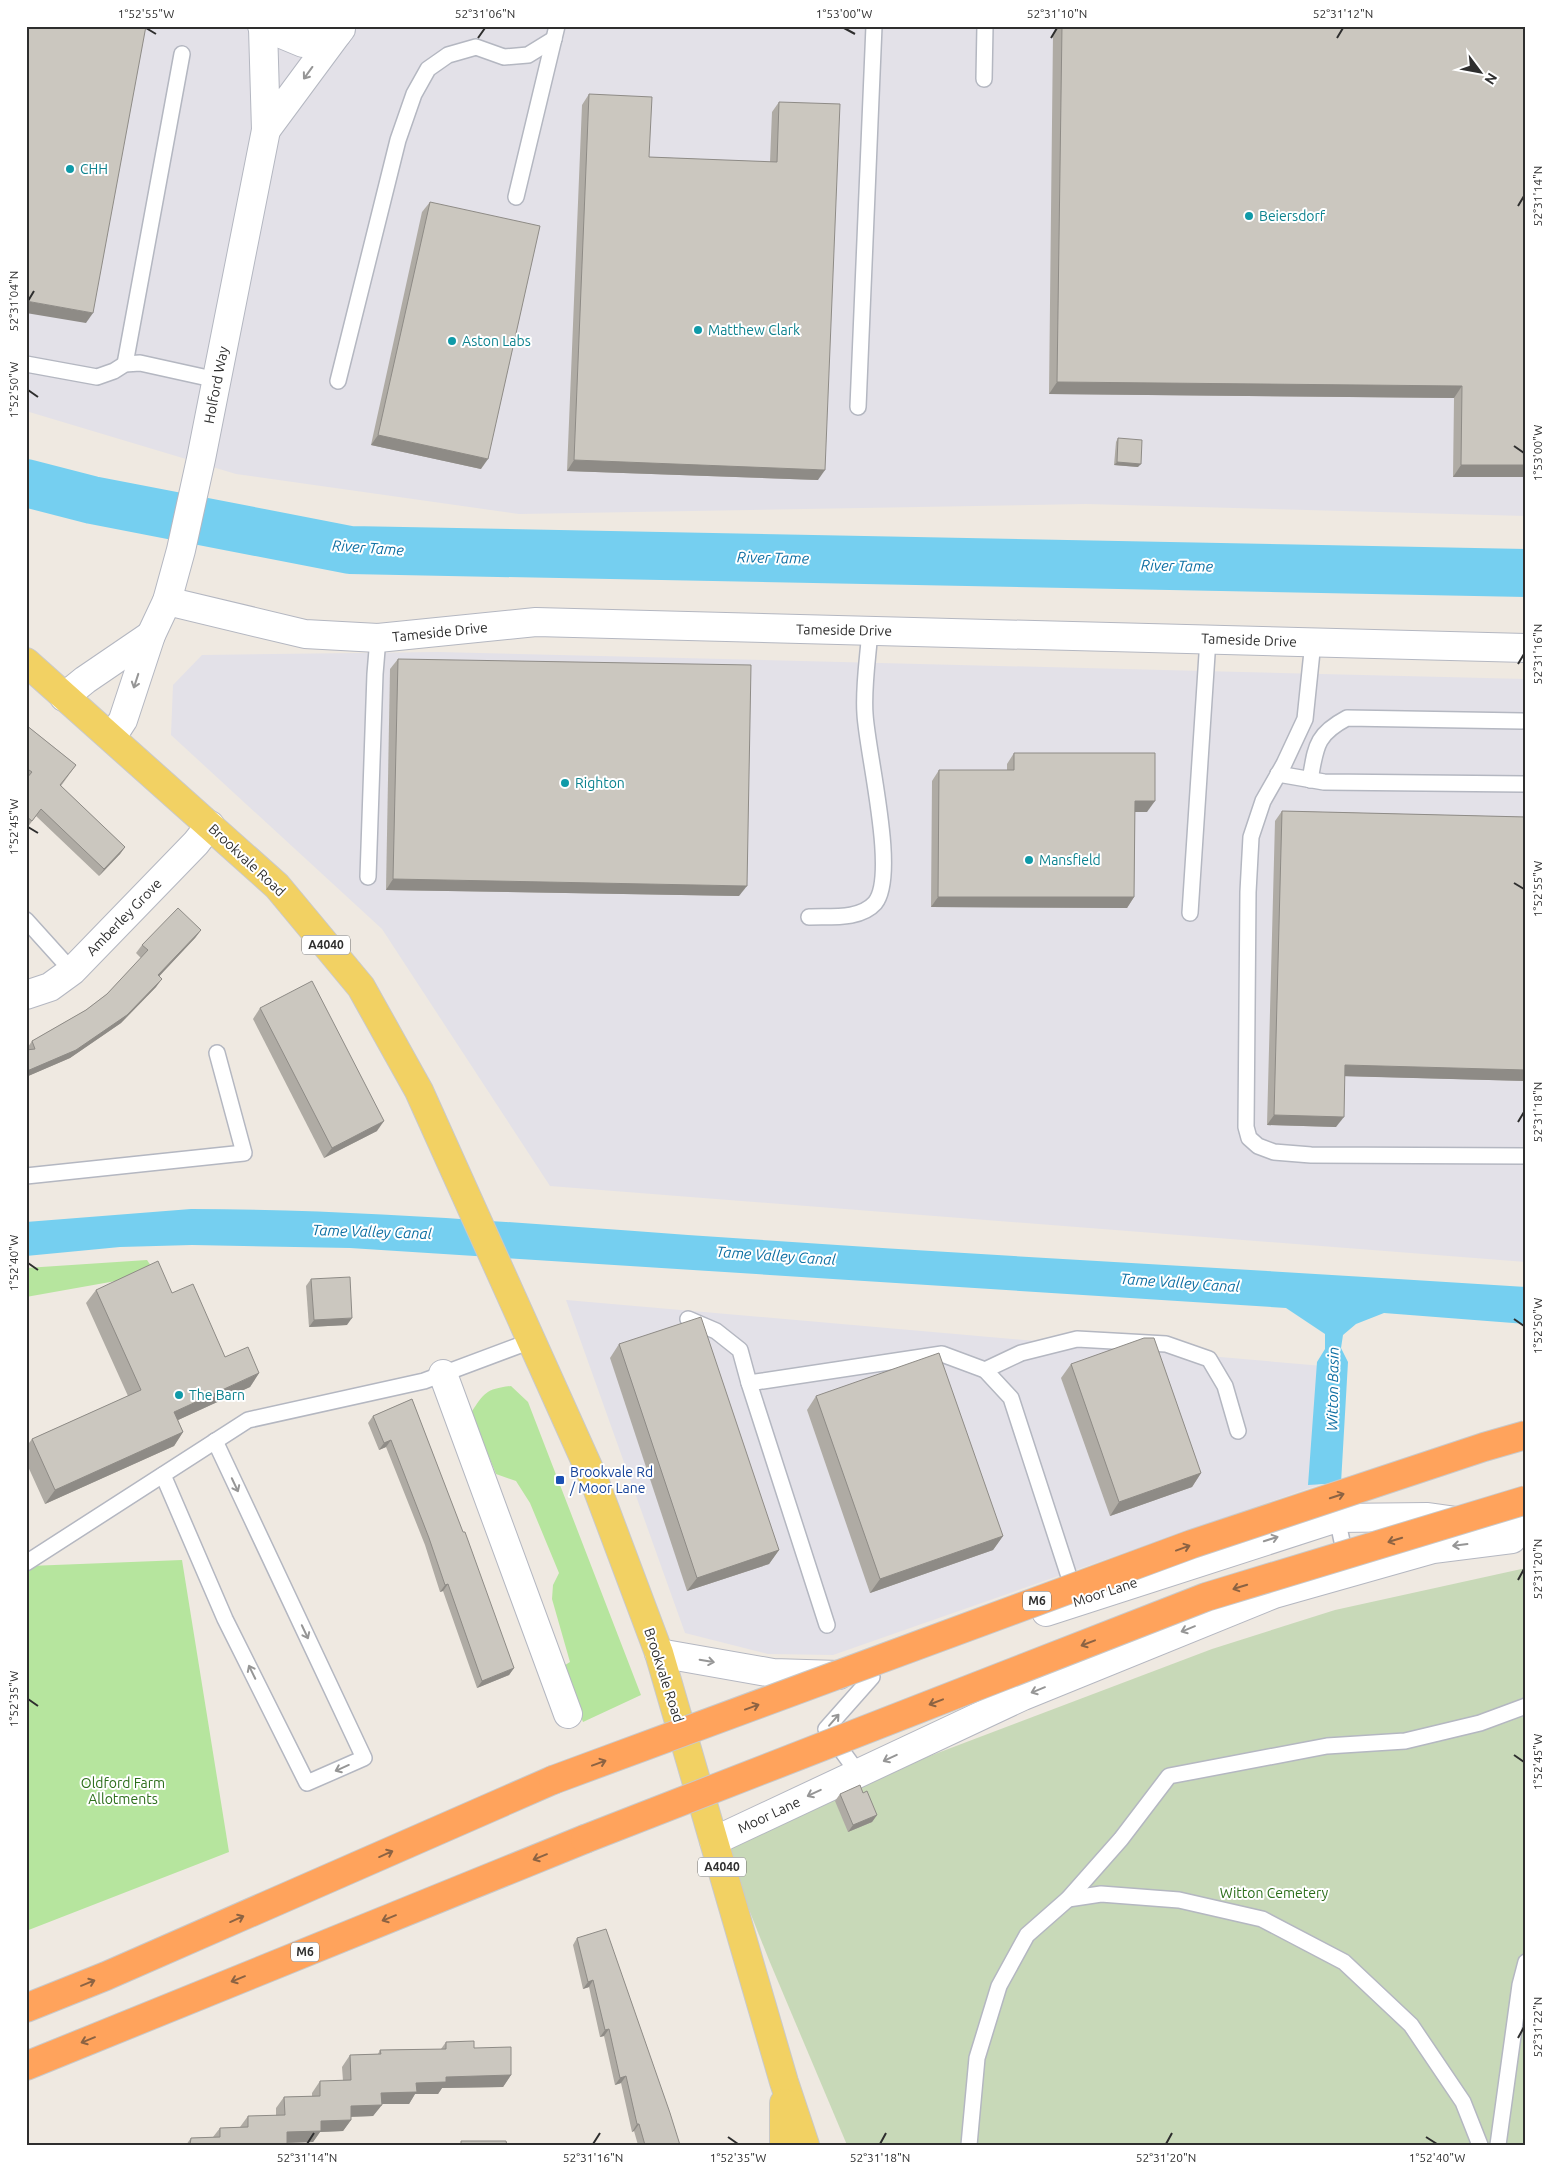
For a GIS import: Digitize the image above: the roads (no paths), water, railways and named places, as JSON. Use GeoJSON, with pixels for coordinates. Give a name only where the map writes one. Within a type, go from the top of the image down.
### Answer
{"type":"FeatureCollection","features":[{"type":"Feature","properties":{"kind":"highway","name":"M6"},"geometry":{"type":"LineString","coordinates":[[26,2008],[106,1976],[554,1780],[1192,1544],[1484,1447],[1526,1435]]}},
{"type":"Feature","properties":{"kind":"highway","name":"M6"},"geometry":{"type":"LineString","coordinates":[[26,2066],[585,1839],[1206,1598],[1526,1500]]}},
{"type":"Feature","properties":{"kind":"main road","name":"Brookvale Road"},"geometry":{"type":"LineString","coordinates":[[26,662],[277,886],[361,987],[419,1092],[594,1480],[659,1652],[784,2082],[805,2145]]}},
{"type":"Feature","properties":{"kind":"main road","name":"Brookvale Road"},"geometry":{"type":"LineString","coordinates":[[784,2082],[784,2145]]}},
{"type":"Feature","properties":{"kind":"street"},"geometry":{"type":"LineString","coordinates":[[263,27],[303,43],[341,30]]}},
{"type":"Feature","properties":{"kind":"street","name":"Holford Way"},"geometry":{"type":"LineString","coordinates":[[112,737],[124,720],[151,635],[167,600],[181,550],[201,459],[266,130],[263,27]]}},
{"type":"Feature","properties":{"kind":"street","name":"Holford Way"},"geometry":{"type":"LineString","coordinates":[[266,130],[341,30]]}},
{"type":"Feature","properties":{"kind":"street","name":"Tameside Drive"},"geometry":{"type":"LineString","coordinates":[[167,600],[305,634],[378,638],[536,622],[1526,648]]}},
{"type":"Feature","properties":{"kind":"street"},"geometry":{"type":"LineString","coordinates":[[64,697],[85,680],[151,635]]}},
{"type":"Feature","properties":{"kind":"street","name":"Amberley Grove"},"geometry":{"type":"LineString","coordinates":[[26,995],[50,987],[72,971],[196,843],[210,825]]}},
{"type":"Feature","properties":{"kind":"street"},"geometry":{"type":"LineString","coordinates":[[444,1374],[568,1714]]}},
{"type":"Feature","properties":{"kind":"street","name":"Moor Lane"},"geometry":{"type":"LineString","coordinates":[[659,1652],[773,1673],[872,1677],[1077,1601],[1337,1518],[1428,1518],[1526,1531]]}},
{"type":"Feature","properties":{"kind":"street","name":"Moor Lane"},"geometry":{"type":"LineString","coordinates":[[714,1841],[1023,1696],[1265,1598],[1433,1549],[1526,1538]]}},
{"type":"Feature","properties":{"kind":"lane"},"geometry":{"type":"LineString","coordinates":[[858,407],[874,26]]}},
{"type":"Feature","properties":{"kind":"lane"},"geometry":{"type":"LineString","coordinates":[[984,79],[986,26]]}},
{"type":"Feature","properties":{"kind":"lane"},"geometry":{"type":"LineString","coordinates":[[516,197],[556,33]]}},
{"type":"Feature","properties":{"kind":"lane"},"geometry":{"type":"LineString","coordinates":[[338,381],[398,140],[414,94],[428,69],[448,55],[476,47],[504,57],[528,56],[556,33]]}},
{"type":"Feature","properties":{"kind":"lane"},"geometry":{"type":"LineString","coordinates":[[126,364],[182,54]]}},
{"type":"Feature","properties":{"kind":"lane"},"geometry":{"type":"LineString","coordinates":[[26,364],[97,377],[126,364],[140,363],[217,380]]}},
{"type":"Feature","properties":{"kind":"lane"},"geometry":{"type":"LineString","coordinates":[[809,917],[855,915],[876,902],[880,891],[884,862],[883,834],[864,712],[870,630]]}},
{"type":"Feature","properties":{"kind":"lane"},"geometry":{"type":"LineString","coordinates":[[368,877],[378,638]]}},
{"type":"Feature","properties":{"kind":"lane"},"geometry":{"type":"LineString","coordinates":[[1190,912],[1208,639]]}},
{"type":"Feature","properties":{"kind":"lane"},"geometry":{"type":"LineString","coordinates":[[1313,642],[1305,719],[1263,801],[1251,837],[1248,892],[1246,1126],[1249,1138],[1258,1146],[1274,1152],[1311,1155],[1526,1156]]}},
{"type":"Feature","properties":{"kind":"lane"},"geometry":{"type":"LineString","coordinates":[[1310,780],[1316,748],[1322,735],[1347,718],[1522,721]]}},
{"type":"Feature","properties":{"kind":"lane"},"geometry":{"type":"LineString","coordinates":[[1278,774],[1324,782],[1524,784]]}},
{"type":"Feature","properties":{"kind":"lane"},"geometry":{"type":"LineString","coordinates":[[26,920],[72,971]]}},
{"type":"Feature","properties":{"kind":"lane"},"geometry":{"type":"LineString","coordinates":[[26,1176],[244,1153],[217,1053]]}},
{"type":"Feature","properties":{"kind":"lane"},"geometry":{"type":"LineString","coordinates":[[688,1319],[716,1331],[740,1350],[749,1384],[826,1624]]}},
{"type":"Feature","properties":{"kind":"lane"},"geometry":{"type":"LineString","coordinates":[[985,1370],[1022,1353],[1077,1339],[1166,1344],[1209,1359],[1225,1386],[1238,1431]]}},
{"type":"Feature","properties":{"kind":"lane"},"geometry":{"type":"LineString","coordinates":[[26,1564],[248,1420],[424,1381],[531,1341]]}},
{"type":"Feature","properties":{"kind":"lane"},"geometry":{"type":"LineString","coordinates":[[749,1384],[942,1354],[985,1370],[1010,1398],[1077,1601]]}},
{"type":"Feature","properties":{"kind":"lane"},"geometry":{"type":"LineString","coordinates":[[163,1475],[225,1618],[307,1783],[364,1758],[215,1441]]}},
{"type":"Feature","properties":{"kind":"lane"},"geometry":{"type":"LineString","coordinates":[[1337,1518],[1349,1572]]}},
{"type":"Feature","properties":{"kind":"lane"},"geometry":{"type":"LineString","coordinates":[[858,1772],[826,1729],[872,1677]]}},
{"type":"Feature","properties":{"kind":"lane"},"geometry":{"type":"LineString","coordinates":[[969,2145],[977,2058],[999,1986],[1027,1935],[1068,1899],[1121,1840],[1169,1776],[1327,1746],[1405,1741],[1480,1723],[1526,1706]]}},
{"type":"Feature","properties":{"kind":"lane"},"geometry":{"type":"LineString","coordinates":[[1068,1899],[1101,1894],[1178,1900],[1262,1919],[1344,1962],[1410,2025],[1462,2102],[1480,2145]]}},
{"type":"Feature","properties":{"kind":"lane"},"geometry":{"type":"LineString","coordinates":[[1498,2145],[1520,1985],[1526,1962]]}},
{"type":"Feature","properties":{"kind":"water"},"geometry":{"type":"Polygon","coordinates":[[[191,1209],[400,1215],[845,1246],[1526,1287],[1526,1324],[1384,1313],[1356,1324],[1343,1335],[1341,1348],[1348,1362],[1341,1483],[1308,1485],[1317,1362],[1325,1349],[1325,1334],[1286,1308],[350,1248],[192,1245],[120,1247],[26,1256],[26,1222],[191,1209]]]}},
{"type":"Feature","properties":{"kind":"waterway","name":"River Tame"},"geometry":{"type":"LineString","coordinates":[[26,483],[92,500],[350,550],[1526,573]]}},
{"type":"Feature","properties":{"kind":"place","name":"CHH"},"geometry":{"type":"Point","coordinates":[70,169]}},
{"type":"Feature","properties":{"kind":"place","name":"Beiersdorf"},"geometry":{"type":"Point","coordinates":[1249,216]}},
{"type":"Feature","properties":{"kind":"place","name":"Matthew Clark"},"geometry":{"type":"Point","coordinates":[698,330]}},
{"type":"Feature","properties":{"kind":"place","name":"Aston Labs"},"geometry":{"type":"Point","coordinates":[452,341]}},
{"type":"Feature","properties":{"kind":"place","name":"Righton"},"geometry":{"type":"Point","coordinates":[565,783]}},
{"type":"Feature","properties":{"kind":"place","name":"Mansfield"},"geometry":{"type":"Point","coordinates":[1029,860]}},
{"type":"Feature","properties":{"kind":"place","name":"The Barn"},"geometry":{"type":"Point","coordinates":[179,1395]}},
{"type":"Feature","properties":{"kind":"place","name":"Brookvale Rd / Moor Lane"},"geometry":{"type":"Point","coordinates":[560,1480]}},
{"type":"Feature","properties":{"kind":"water label","name":"Tame Valley Canal"},"geometry":{"type":"Point","coordinates":[372,1232]}},
{"type":"Feature","properties":{"kind":"water label","name":"Tame Valley Canal"},"geometry":{"type":"Point","coordinates":[776,1256]}},
{"type":"Feature","properties":{"kind":"water label","name":"Tame Valley Canal"},"geometry":{"type":"Point","coordinates":[1180,1283]}},
{"type":"Feature","properties":{"kind":"water label","name":"Witton Basin"},"geometry":{"type":"Point","coordinates":[1333,1389]}},
{"type":"Feature","properties":{"kind":"park label","name":"Oldford Farm Allotments"},"geometry":{"type":"Point","coordinates":[123,1792]}},
{"type":"Feature","properties":{"kind":"park label","name":"Witton Cemetery"},"geometry":{"type":"Point","coordinates":[1274,1893]}}]}
